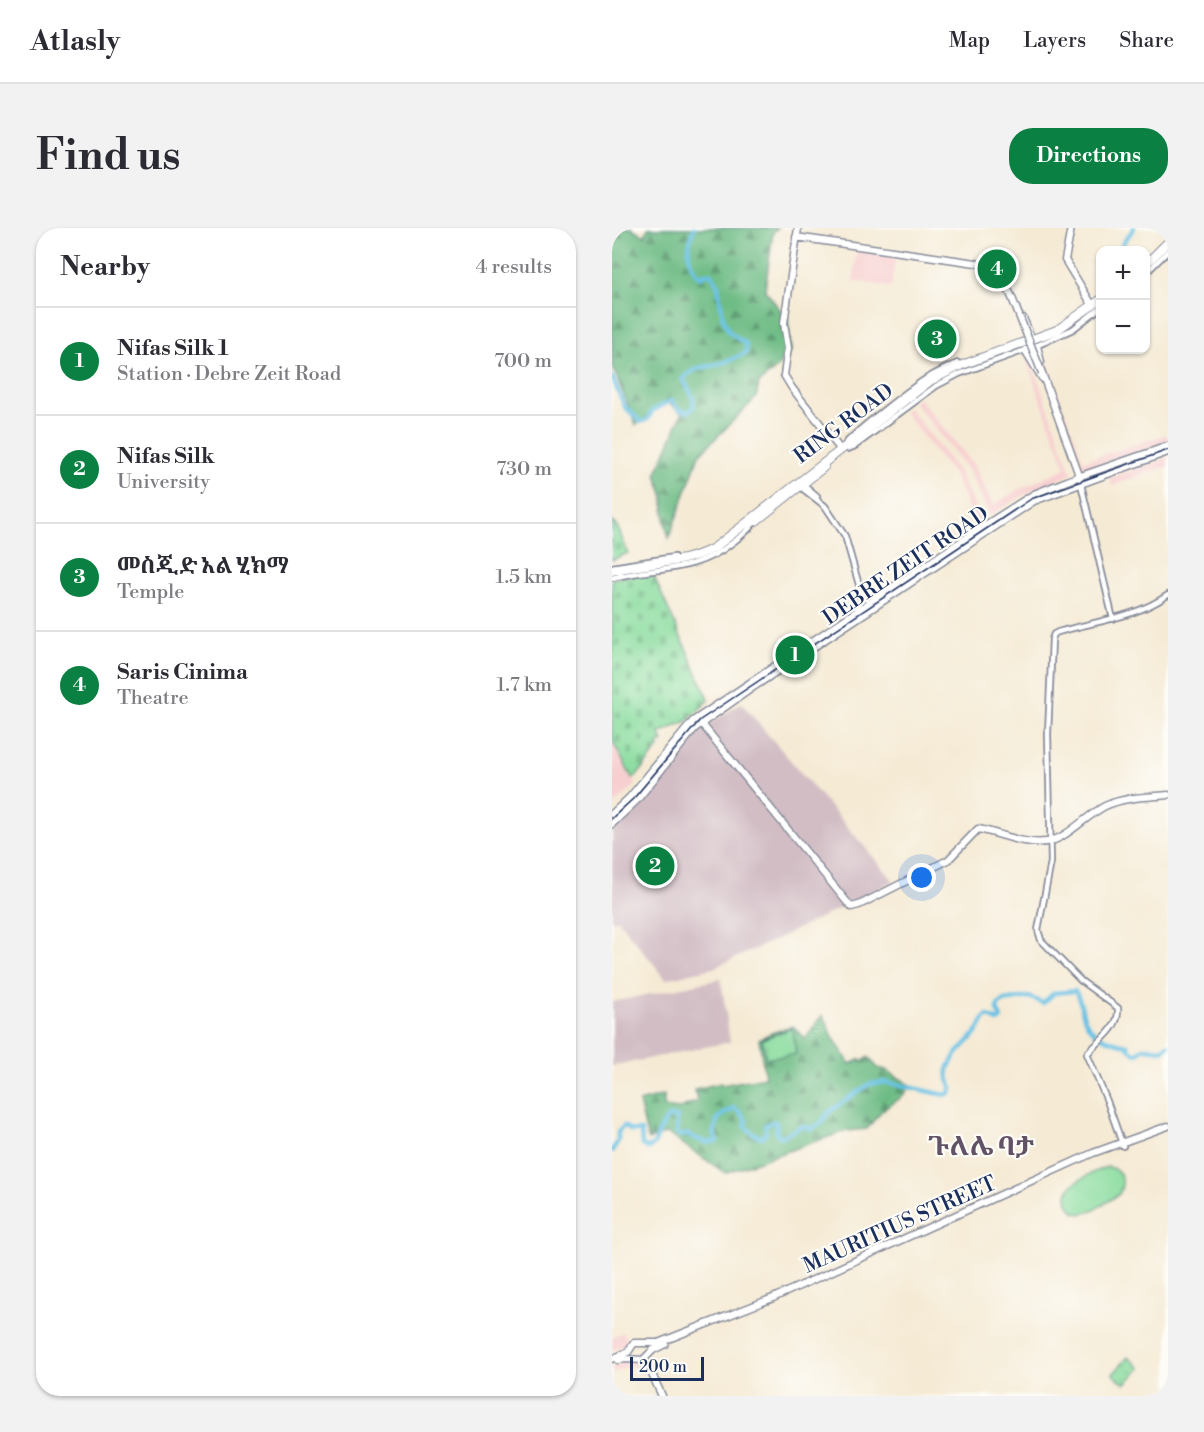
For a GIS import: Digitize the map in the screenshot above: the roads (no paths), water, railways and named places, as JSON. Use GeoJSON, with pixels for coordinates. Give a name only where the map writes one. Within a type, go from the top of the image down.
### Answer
{"type":"FeatureCollection","features":[{"type":"Feature","properties":{"kind":"highway"},"geometry":{"type":"LineString","coordinates":[[1150,262],[1168,242]]}},
{"type":"Feature","properties":{"kind":"highway"},"geometry":{"type":"LineString","coordinates":[[1150,263],[1168,247]]}},
{"type":"Feature","properties":{"kind":"highway","name":"RING ROAD"},"geometry":{"type":"LineString","coordinates":[[751,522],[803,486],[844,447],[937,376],[1046,335],[1096,305]]}},
{"type":"Feature","properties":{"kind":"highway","name":"RING ROAD"},"geometry":{"type":"LineString","coordinates":[[612,573],[694,561],[717,550],[751,522],[803,486]]}},
{"type":"Feature","properties":{"kind":"main road"},"geometry":{"type":"LineString","coordinates":[[798,228],[784,323],[788,348],[784,375],[792,388],[844,447]]}},
{"type":"Feature","properties":{"kind":"main road"},"geometry":{"type":"LineString","coordinates":[[1071,228],[1065,260],[1091,303]]}},
{"type":"Feature","properties":{"kind":"main road"},"geometry":{"type":"LineString","coordinates":[[796,237],[976,263],[992,270],[1007,286],[1045,380]]}},
{"type":"Feature","properties":{"kind":"main road"},"geometry":{"type":"LineString","coordinates":[[1015,305],[1031,337]]}},
{"type":"Feature","properties":{"kind":"main road"},"geometry":{"type":"LineString","coordinates":[[1037,346],[1045,380],[1078,485]]}},
{"type":"Feature","properties":{"kind":"main road"},"geometry":{"type":"LineString","coordinates":[[1025,350],[1045,380]]}},
{"type":"Feature","properties":{"kind":"main road","name":"DEBRE ZEIT ROAD"},"geometry":{"type":"LineString","coordinates":[[612,814],[630,797],[693,721],[1022,501],[1076,477],[1168,446]]}},
{"type":"Feature","properties":{"kind":"main road","name":"DEBRE ZEIT ROAD"},"geometry":{"type":"LineString","coordinates":[[612,824],[637,800],[701,723],[1031,503],[1168,452]]}},
{"type":"Feature","properties":{"kind":"main road"},"geometry":{"type":"LineString","coordinates":[[701,723],[851,907],[859,906],[948,860],[978,829],[1034,842],[1051,842],[1107,805],[1125,799],[1168,795]]}},
{"type":"Feature","properties":{"kind":"main road","name":"MAURITIUS STREET"},"geometry":{"type":"LineString","coordinates":[[642,1358],[660,1346],[775,1300],[1094,1156],[1168,1128]]}},
{"type":"Feature","properties":{"kind":"main road","name":"MAURITIUS STREET"},"geometry":{"type":"LineString","coordinates":[[645,1344],[659,1343],[773,1298],[1004,1192],[1093,1153],[1122,1145]]}},
{"type":"Feature","properties":{"kind":"main road"},"geometry":{"type":"LineString","coordinates":[[612,1361],[625,1354],[637,1342],[645,1344],[648,1349],[642,1358]]}},
{"type":"Feature","properties":{"kind":"main road"},"geometry":{"type":"LineString","coordinates":[[630,1347],[630,1354],[642,1358],[660,1396]]}},
{"type":"Feature","properties":{"kind":"main road"},"geometry":{"type":"LineString","coordinates":[[612,1361],[642,1358]]}},
{"type":"Feature","properties":{"kind":"street"},"geometry":{"type":"LineString","coordinates":[[1150,261],[1168,237]]}},
{"type":"Feature","properties":{"kind":"street"},"geometry":{"type":"LineString","coordinates":[[1150,263],[1168,252]]}},
{"type":"Feature","properties":{"kind":"street"},"geometry":{"type":"LineString","coordinates":[[844,447],[861,428],[928,378],[951,366],[1065,322],[1091,303],[1096,302]]}},
{"type":"Feature","properties":{"kind":"street","name":"RING ROAD"},"geometry":{"type":"LineString","coordinates":[[844,447],[855,446],[936,386],[959,374],[1037,346],[1073,329],[1096,307]]}},
{"type":"Feature","properties":{"kind":"street"},"geometry":{"type":"LineString","coordinates":[[1078,485],[1113,619]]}},
{"type":"Feature","properties":{"kind":"street"},"geometry":{"type":"LineString","coordinates":[[803,486],[826,504],[846,531],[861,592],[857,611]]}},
{"type":"Feature","properties":{"kind":"street"},"geometry":{"type":"LineString","coordinates":[[856,569],[863,588],[871,595],[878,597]]}},
{"type":"Feature","properties":{"kind":"street"},"geometry":{"type":"LineString","coordinates":[[1122,1145],[1087,1054],[1102,1041],[1117,1017],[1116,1005],[1091,990],[1039,937],[1038,930],[1048,879],[1051,842],[1048,696],[1053,638],[1056,633],[1113,619],[1145,608],[1168,595]]}},
{"type":"Feature","properties":{"kind":"waterway"},"geometry":{"type":"LineString","coordinates":[[612,377],[625,407],[641,422],[648,419],[652,411],[672,400],[678,409],[688,412],[694,407],[693,397],[683,379],[696,369],[725,362],[746,353],[746,344],[729,332],[723,318],[718,286],[712,274],[700,277],[692,266],[689,247],[694,228]]}},
{"type":"Feature","properties":{"kind":"waterway"},"geometry":{"type":"LineString","coordinates":[[1122,246],[1134,228]]}},
{"type":"Feature","properties":{"kind":"waterway"},"geometry":{"type":"LineString","coordinates":[[612,1151],[618,1141],[618,1132],[624,1126],[631,1131],[641,1131],[642,1145],[648,1148],[654,1145],[668,1117],[677,1117],[677,1133],[680,1136],[686,1134],[705,1142],[713,1142],[717,1141],[714,1133],[718,1118],[734,1108],[746,1120],[745,1126],[752,1133],[761,1137],[766,1134],[765,1125],[776,1122],[777,1134],[781,1137],[803,1126],[811,1129],[820,1124],[829,1112],[869,1084],[886,1082],[945,1095],[950,1093],[952,1088],[948,1072],[953,1059],[977,1032],[987,1016],[998,1021],[1001,1018],[997,1010],[998,1005],[1004,1001],[1029,997],[1043,1003],[1054,993],[1075,991],[1089,1027],[1100,1036],[1128,1045],[1129,1049],[1136,1054],[1144,1048],[1163,1050],[1168,1045]]}},
{"type":"Feature","properties":{"kind":"tram line"},"geometry":{"type":"LineString","coordinates":[[612,818],[634,798],[700,720],[1031,499],[1168,450]]}},
{"type":"Feature","properties":{"kind":"place","name":"Saris Cinima"},"geometry":{"type":"Point","coordinates":[997,269]}},
{"type":"Feature","properties":{"kind":"place","name":"መስጂድ አል ሂክማ"},"geometry":{"type":"Point","coordinates":[937,339]}},
{"type":"Feature","properties":{"kind":"place","name":"Nifas Silk 1"},"geometry":{"type":"Point","coordinates":[795,655]}},
{"type":"Feature","properties":{"kind":"place","name":"Nifas Silk"},"geometry":{"type":"Point","coordinates":[655,866]}},
{"type":"Feature","properties":{"kind":"district","name":"ጉለሌ ባታ"},"geometry":{"type":"Point","coordinates":[981,1147]}}]}
